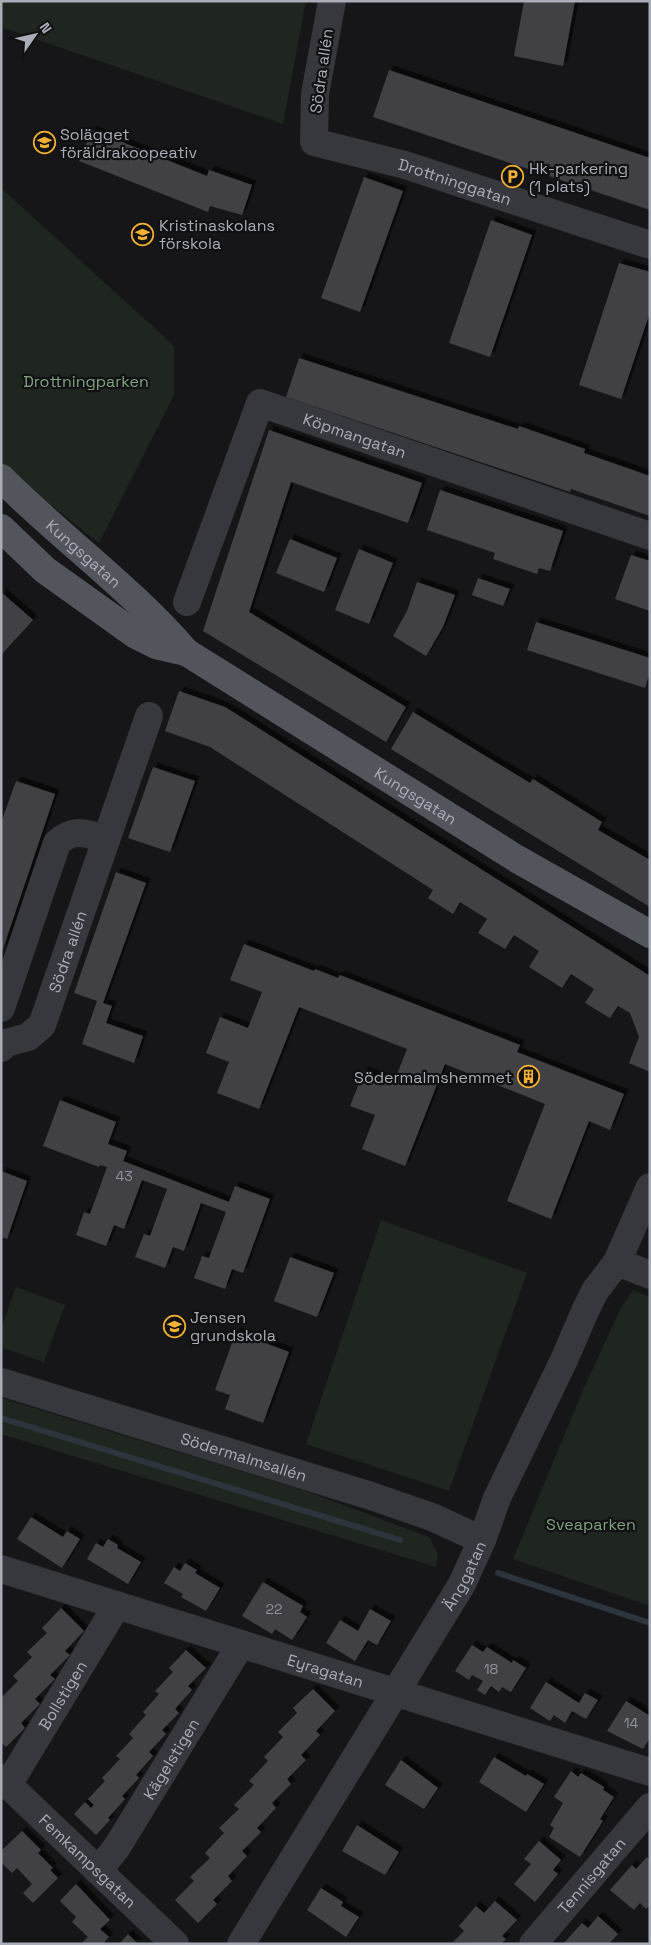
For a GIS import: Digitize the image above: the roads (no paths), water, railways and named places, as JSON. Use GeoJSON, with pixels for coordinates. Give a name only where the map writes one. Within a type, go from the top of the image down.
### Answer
{"type":"FeatureCollection","features":[{"type":"Feature","properties":{"kind":"main road","name":"Kungsgatan"},"geometry":{"type":"LineString","coordinates":[[1,478],[23,500],[160,622],[186,652],[517,859],[650,934]]}},
{"type":"Feature","properties":{"kind":"main road","name":"Kungsgatan"},"geometry":{"type":"LineString","coordinates":[[1,528],[44,570],[136,635],[156,645],[186,652]]}},
{"type":"Feature","properties":{"kind":"street","name":"Södra allén"},"geometry":{"type":"LineString","coordinates":[[314,142],[315,94],[332,1]]}},
{"type":"Feature","properties":{"kind":"street","name":"Drottninggatan"},"geometry":{"type":"LineString","coordinates":[[314,142],[405,165],[650,245]]}},
{"type":"Feature","properties":{"kind":"street","name":"Köpmangatan"},"geometry":{"type":"LineString","coordinates":[[187,602],[260,404],[650,536]]}},
{"type":"Feature","properties":{"kind":"street","name":"Södra allén"},"geometry":{"type":"LineString","coordinates":[[3,1043],[28,1037],[42,1025],[149,716]]}},
{"type":"Feature","properties":{"kind":"street"},"geometry":{"type":"LineString","coordinates":[[1,1008],[58,843],[66,834],[79,832],[106,839]]}},
{"type":"Feature","properties":{"kind":"street","name":"Änggatan"},"geometry":{"type":"LineString","coordinates":[[241,1944],[462,1584],[498,1498],[564,1360],[586,1308],[595,1291],[617,1262],[650,1187]]}},
{"type":"Feature","properties":{"kind":"street"},"geometry":{"type":"LineString","coordinates":[[617,1262],[650,1275]]}},
{"type":"Feature","properties":{"kind":"street","name":"Södermalmsallén"},"geometry":{"type":"LineString","coordinates":[[1,1382],[368,1495],[432,1517],[482,1540]]}},
{"type":"Feature","properties":{"kind":"street","name":"Eyragatan"},"geometry":{"type":"LineString","coordinates":[[1,1569],[650,1772]]}},
{"type":"Feature","properties":{"kind":"street","name":"Bollstigen"},"geometry":{"type":"LineString","coordinates":[[5,1782],[117,1605]]}},
{"type":"Feature","properties":{"kind":"street","name":"Kägelstigen"},"geometry":{"type":"LineString","coordinates":[[98,1871],[117,1847],[241,1644]]}},
{"type":"Feature","properties":{"kind":"street","name":"Femkampsgatan"},"geometry":{"type":"LineString","coordinates":[[5,1782],[175,1944]]}},
{"type":"Feature","properties":{"kind":"street","name":"Tennisgatan"},"geometry":{"type":"LineString","coordinates":[[533,1944],[650,1808]]}},
{"type":"Feature","properties":{"kind":"waterway"},"geometry":{"type":"LineString","coordinates":[[1,1418],[400,1540]]}},
{"type":"Feature","properties":{"kind":"waterway"},"geometry":{"type":"LineString","coordinates":[[498,1573],[650,1623]]}},
{"type":"Feature","properties":{"kind":"place","name":"Solägget föräldrakoopeativ"},"geometry":{"type":"Point","coordinates":[44,143]}},
{"type":"Feature","properties":{"kind":"place","name":"Hk-parkering (1 plats)"},"geometry":{"type":"Point","coordinates":[513,177]}},
{"type":"Feature","properties":{"kind":"place","name":"Kristinaskolans förskola"},"geometry":{"type":"Point","coordinates":[143,234]}},
{"type":"Feature","properties":{"kind":"place","name":"Södermalmshemmet"},"geometry":{"type":"Point","coordinates":[528,1077]}},
{"type":"Feature","properties":{"kind":"place","name":"Jensen grundskola"},"geometry":{"type":"Point","coordinates":[174,1326]}},
{"type":"Feature","properties":{"kind":"park label","name":"Drottningparken"},"geometry":{"type":"Point","coordinates":[86,381]}},
{"type":"Feature","properties":{"kind":"park label","name":"Sveaparken"},"geometry":{"type":"Point","coordinates":[591,1524]}}]}
